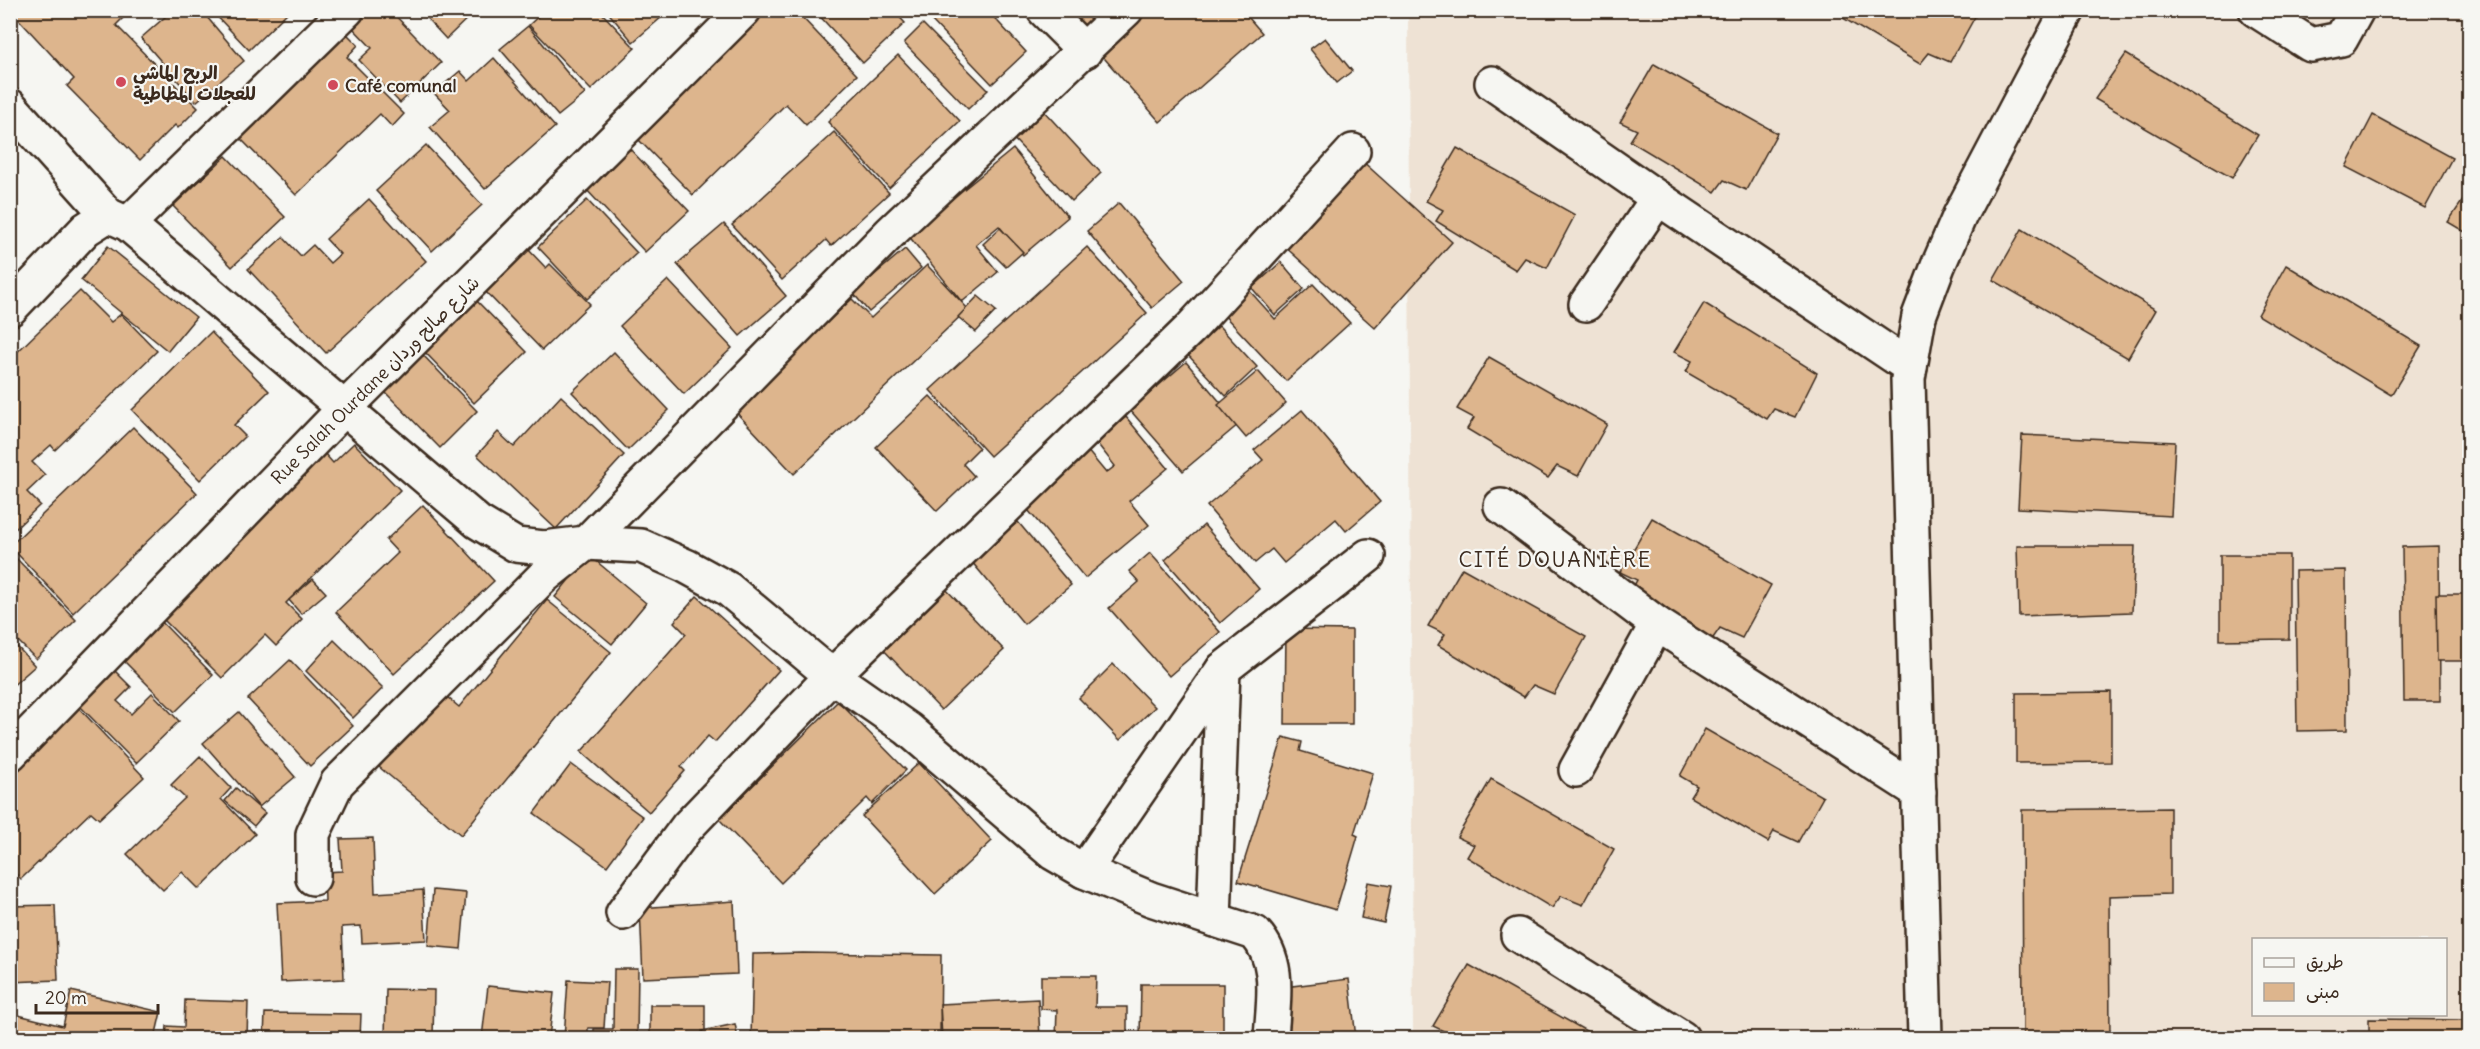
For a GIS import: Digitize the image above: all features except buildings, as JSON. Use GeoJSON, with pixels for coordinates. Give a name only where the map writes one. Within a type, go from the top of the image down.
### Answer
{"type":"FeatureCollection","features":[{"type":"Feature","properties":{"kind":"street"},"geometry":{"type":"LineString","coordinates":[[10,309],[86,229],[118,219],[347,10]]}},
{"type":"Feature","properties":{"kind":"street","name":"Rue Salah Ourdane شارع صالح وردان"},"geometry":{"type":"LineString","coordinates":[[10,754],[344,409],[744,10]]}},
{"type":"Feature","properties":{"kind":"street"},"geometry":{"type":"LineString","coordinates":[[1044,10],[1085,51]]}},
{"type":"Feature","properties":{"kind":"street"},"geometry":{"type":"LineString","coordinates":[[313,878],[313,834],[337,783],[542,578],[586,543],[890,233],[1126,10]]}},
{"type":"Feature","properties":{"kind":"street"},"geometry":{"type":"LineString","coordinates":[[2256,10],[2311,45],[2341,39],[2357,10]]}},
{"type":"Feature","properties":{"kind":"street"},"geometry":{"type":"LineString","coordinates":[[1925,1038],[1908,379],[1919,316],[1938,266],[1960,215],[2065,11]]}},
{"type":"Feature","properties":{"kind":"street"},"geometry":{"type":"LineString","coordinates":[[1492,83],[1658,198],[1910,367]]}},
{"type":"Feature","properties":{"kind":"street"},"geometry":{"type":"LineString","coordinates":[[10,106],[118,219],[478,522],[516,545],[544,548],[586,543],[642,546],[728,588],[832,676],[908,729],[1053,853],[1084,871],[1151,899],[1255,933],[1266,945],[1274,970],[1271,1038]]}},
{"type":"Feature","properties":{"kind":"street"},"geometry":{"type":"LineString","coordinates":[[623,913],[687,827],[832,676],[1190,329],[1353,151]]}},
{"type":"Feature","properties":{"kind":"street"},"geometry":{"type":"LineString","coordinates":[[1586,304],[1658,198]]}},
{"type":"Feature","properties":{"kind":"street"},"geometry":{"type":"LineString","coordinates":[[1501,506],[1657,624],[1919,792]]}},
{"type":"Feature","properties":{"kind":"street"},"geometry":{"type":"LineString","coordinates":[[1084,871],[1223,669],[1368,556]]}},
{"type":"Feature","properties":{"kind":"street"},"geometry":{"type":"LineString","coordinates":[[1576,770],[1657,624]]}},
{"type":"Feature","properties":{"kind":"street"},"geometry":{"type":"LineString","coordinates":[[1214,920],[1223,669]]}},
{"type":"Feature","properties":{"kind":"street"},"geometry":{"type":"LineString","coordinates":[[1518,935],[1682,1038]]}},
{"type":"Feature","properties":{"kind":"shaded area"},"geometry":{"type":"Polygon","coordinates":[[[1408,11],[2469,11],[2469,1038],[1413,1038],[1408,11]]]}},
{"type":"Feature","properties":{"kind":"place","name":"الربح الماشي للعجلات المطاطية"},"geometry":{"type":"Point","coordinates":[121,82]}},
{"type":"Feature","properties":{"kind":"place","name":"Café comunal"},"geometry":{"type":"Point","coordinates":[333,85]}},
{"type":"Feature","properties":{"kind":"district","name":"CITÉ DOUANIÈRE"},"geometry":{"type":"Point","coordinates":[1555,559]}}]}
